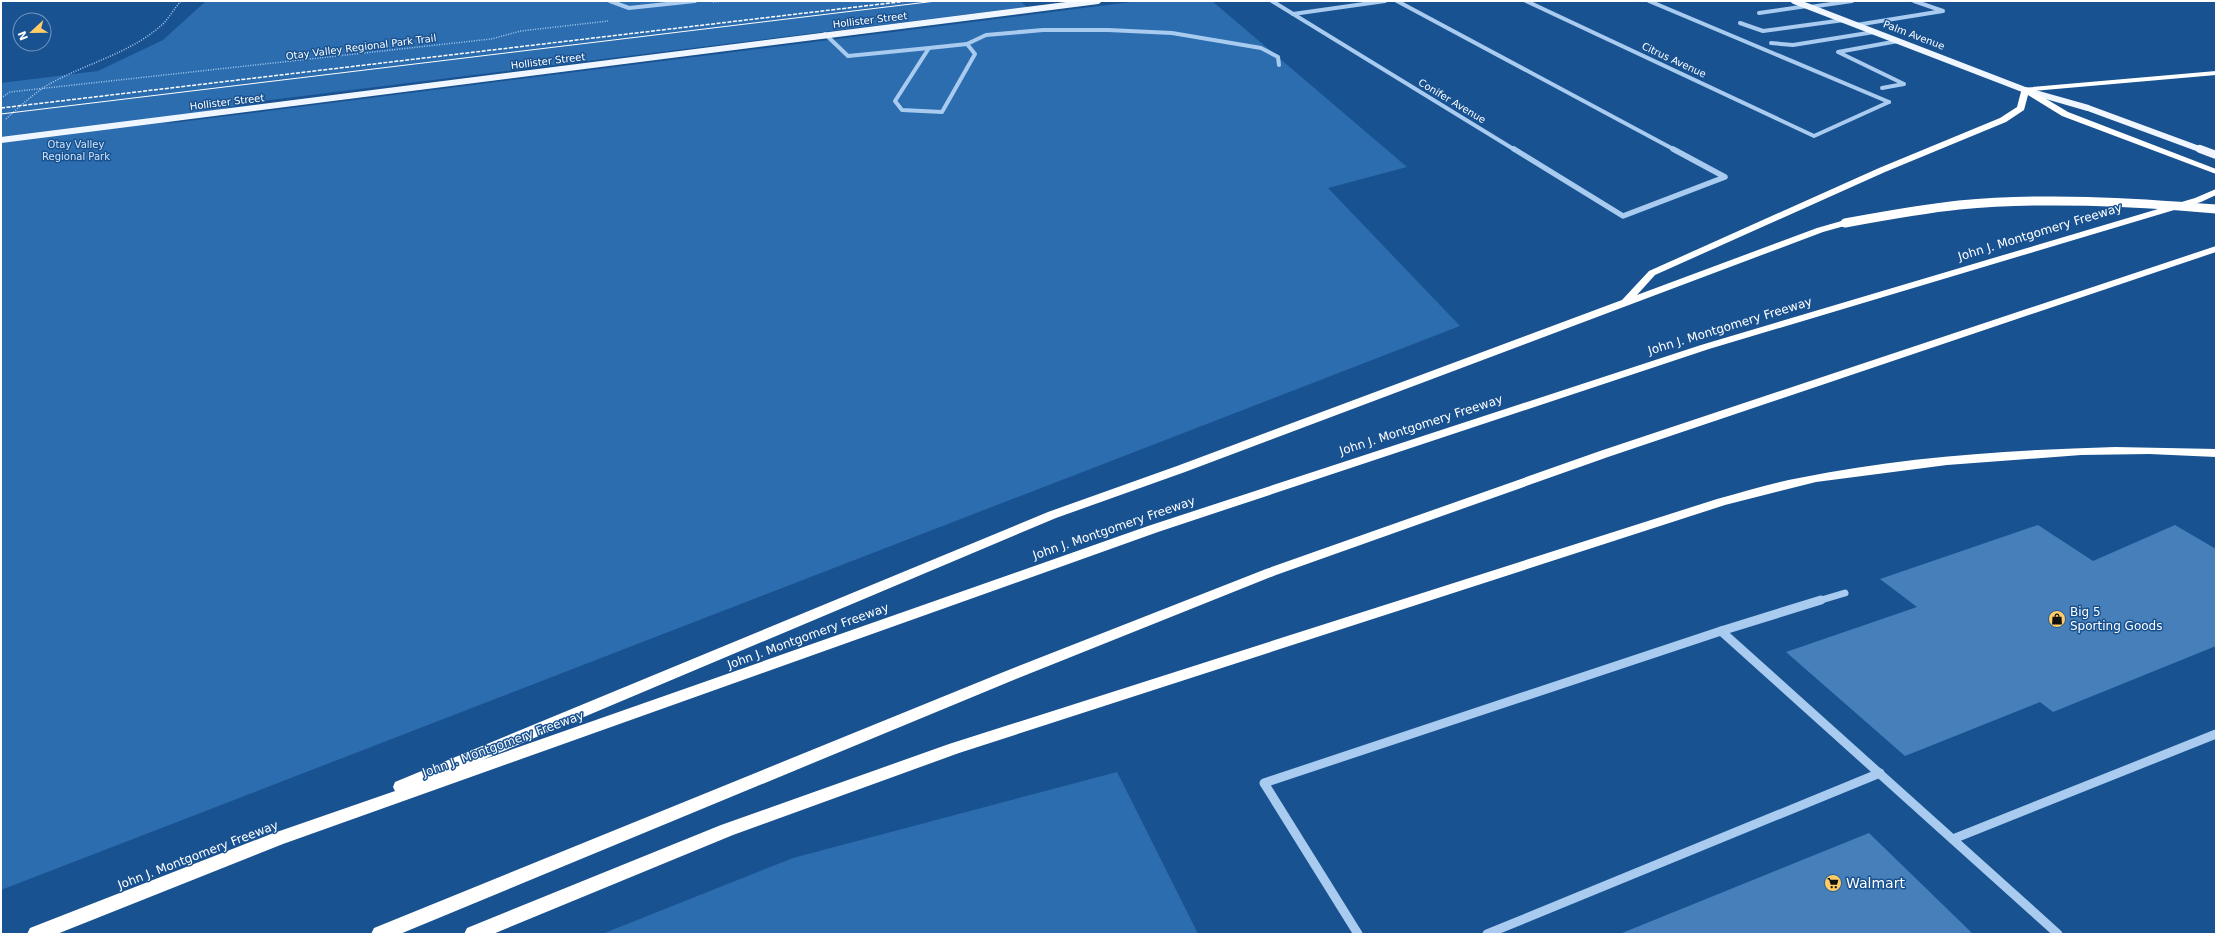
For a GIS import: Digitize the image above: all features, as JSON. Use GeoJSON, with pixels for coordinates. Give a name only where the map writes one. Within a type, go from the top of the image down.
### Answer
{"type":"FeatureCollection","features":[{"type":"Feature","properties":{"kind":"highway"},"geometry":{"type":"LineString","coordinates":[[1625,303],[1652,273],[1882,170],[2003,120],[2021,108],[2025,90],[2216,73]]}},
{"type":"Feature","properties":{"kind":"highway","name":"Palm Avenue"},"geometry":{"type":"LineString","coordinates":[[2025,90],[2065,114],[2216,172]]}},
{"type":"Feature","properties":{"kind":"highway","name":"John J. Montgomery Freeway"},"geometry":{"type":"LineString","coordinates":[[36,934],[277,839],[1160,526],[1698,350],[2198,200],[2216,192]]}},
{"type":"Feature","properties":{"kind":"highway"},"geometry":{"type":"LineString","coordinates":[[277,839],[1052,515],[1181,469],[1820,230],[1845,223],[1922,209],[1992,203],[2085,202],[2216,209]]}},
{"type":"Feature","properties":{"kind":"highway"},"geometry":{"type":"LineString","coordinates":[[380,934],[996,681],[1271,572],[1612,451],[2216,250]]}},
{"type":"Feature","properties":{"kind":"highway"},"geometry":{"type":"LineString","coordinates":[[473,934],[727,830],[954,748],[1721,502],[1797,482],[1879,468],[2001,455],[2100,451],[2178,450],[2216,453]]}},
{"type":"Feature","properties":{"kind":"main road","name":"Hollister Street"},"geometry":{"type":"LineString","coordinates":[[1,140],[825,34],[1098,1]]}},
{"type":"Feature","properties":{"kind":"main road","name":"Palm Avenue"},"geometry":{"type":"LineString","coordinates":[[1794,1],[2025,90],[2088,108],[2216,154]]}},
{"type":"Feature","properties":{"kind":"street"},"geometry":{"type":"LineString","coordinates":[[610,1],[628,8],[695,1]]}},
{"type":"Feature","properties":{"kind":"street","name":"Conifer Avenue"},"geometry":{"type":"LineString","coordinates":[[1272,1],[1624,216],[1725,177],[1397,1]]}},
{"type":"Feature","properties":{"kind":"street"},"geometry":{"type":"LineString","coordinates":[[1293,14],[1385,1]]}},
{"type":"Feature","properties":{"kind":"street","name":"Citrus Avenue"},"geometry":{"type":"LineString","coordinates":[[1526,1],[1814,136],[1889,102],[1649,1]]}},
{"type":"Feature","properties":{"kind":"street"},"geometry":{"type":"LineString","coordinates":[[1759,13],[1852,1]]}},
{"type":"Feature","properties":{"kind":"street"},"geometry":{"type":"LineString","coordinates":[[1856,25],[1943,11],[1914,1]]}},
{"type":"Feature","properties":{"kind":"street"},"geometry":{"type":"LineString","coordinates":[[1740,22],[1763,31],[1844,20]]}},
{"type":"Feature","properties":{"kind":"street"},"geometry":{"type":"LineString","coordinates":[[825,34],[848,56],[967,44],[986,35],[1043,30],[1172,33],[1261,48],[1278,57],[1279,65]]}},
{"type":"Feature","properties":{"kind":"street"},"geometry":{"type":"LineString","coordinates":[[1771,43],[1793,45],[1874,32]]}},
{"type":"Feature","properties":{"kind":"street"},"geometry":{"type":"LineString","coordinates":[[1882,88],[1904,84],[1838,52],[1898,41]]}},
{"type":"Feature","properties":{"kind":"street"},"geometry":{"type":"LineString","coordinates":[[930,47],[895,101],[902,110],[942,112],[974,54],[967,44]]}},
{"type":"Feature","properties":{"kind":"street"},"geometry":{"type":"LineString","coordinates":[[1358,934],[1264,783],[1721,631],[1845,593]]}},
{"type":"Feature","properties":{"kind":"street"},"geometry":{"type":"LineString","coordinates":[[1721,631],[2058,934]]}},
{"type":"Feature","properties":{"kind":"street"},"geometry":{"type":"LineString","coordinates":[[1953,839],[2216,734]]}},
{"type":"Feature","properties":{"kind":"street"},"geometry":{"type":"LineString","coordinates":[[1487,934],[1880,773]]}},
{"type":"Feature","properties":{"kind":"path"},"geometry":{"type":"LineString","coordinates":[[5,120],[17,105],[77,70],[120,52],[144,39],[162,26],[173,15],[181,1]]}},
{"type":"Feature","properties":{"kind":"path"},"geometry":{"type":"LineString","coordinates":[[707,3],[723,1]]}},
{"type":"Feature","properties":{"kind":"path","name":"Otay Valley Regional Park Trail"},"geometry":{"type":"LineString","coordinates":[[1,98],[10,92],[48,87],[491,39],[521,32],[611,21]]}},
{"type":"Feature","properties":{"kind":"green space","name":"Otay Valley Regional Park"},"geometry":{"type":"Polygon","coordinates":[[[206,1],[1020,1],[1027,7],[246,103],[164,124],[1139,1],[1212,1],[1407,167],[1328,188],[1460,326],[1,890],[1,83],[98,71],[163,40],[206,1]]]}},
{"type":"Feature","properties":{"kind":"green space"},"geometry":{"type":"Polygon","coordinates":[[[1117,772],[1198,934],[602,934],[793,858],[1117,772]]]}},
{"type":"Feature","properties":{"kind":"building"},"geometry":{"type":"Polygon","coordinates":[[[2038,525],[2093,561],[2175,525],[2216,549],[2216,646],[2053,712],[2040,702],[1905,756],[1786,652],[1917,607],[1880,579],[2038,525]]]}},
{"type":"Feature","properties":{"kind":"building","name":"Walmart"},"geometry":{"type":"Polygon","coordinates":[[[1869,833],[1973,934],[1622,934],[1622,933],[1869,833]]]}},
{"type":"Feature","properties":{"kind":"tram line"},"geometry":{"type":"LineString","coordinates":[[1,114],[936,1]]}},
{"type":"Feature","properties":{"kind":"railway"},"geometry":{"type":"LineString","coordinates":[[1,108],[907,1]]}},
{"type":"Feature","properties":{"kind":"place","name":"Big 5 Sporting Goods"},"geometry":{"type":"Point","coordinates":[2057,619]}},
{"type":"Feature","properties":{"kind":"place","name":"Walmart"},"geometry":{"type":"Point","coordinates":[1833,883]}}]}
